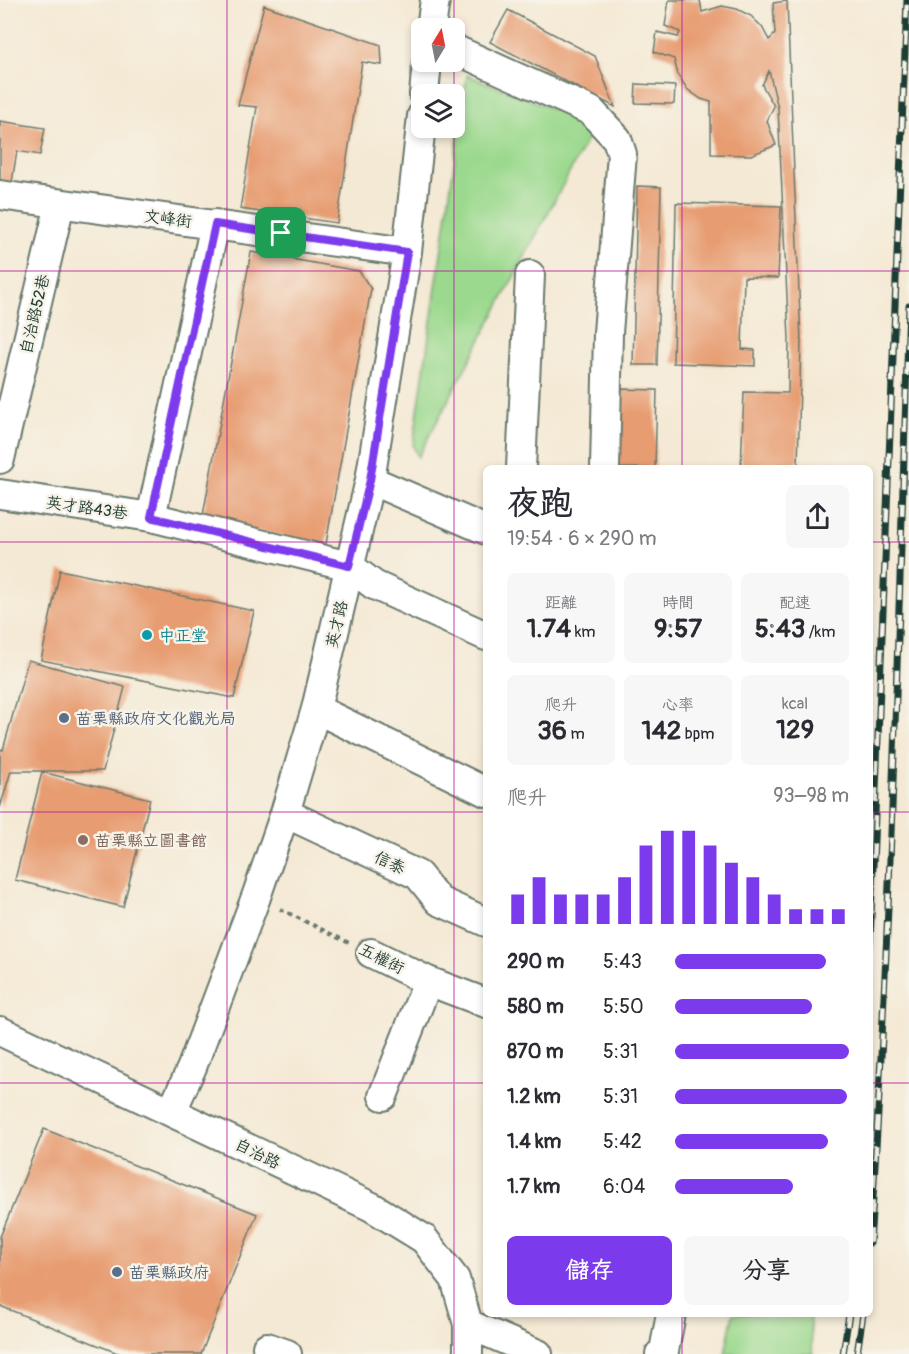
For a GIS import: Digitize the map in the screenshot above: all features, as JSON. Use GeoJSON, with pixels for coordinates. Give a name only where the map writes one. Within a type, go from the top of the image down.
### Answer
{"type":"FeatureCollection","features":[{"type":"Feature","properties":{"kind":"street"},"geometry":{"type":"LineString","coordinates":[[432,18],[435,0]]}},
{"type":"Feature","properties":{"kind":"street"},"geometry":{"type":"LineString","coordinates":[[465,54],[591,111],[617,139],[622,154],[608,333],[605,465]]}},
{"type":"Feature","properties":{"kind":"street","name":"英才路"},"geometry":{"type":"LineString","coordinates":[[172,1111],[196,1057],[285,813],[316,709],[370,480],[407,252],[420,138]]}},
{"type":"Feature","properties":{"kind":"street","name":"文峰街"},"geometry":{"type":"LineString","coordinates":[[0,195],[407,252]]}},
{"type":"Feature","properties":{"kind":"street","name":"自治路52巷"},"geometry":{"type":"LineString","coordinates":[[0,459],[60,204]]}},
{"type":"Feature","properties":{"kind":"street"},"geometry":{"type":"LineString","coordinates":[[151,517],[215,224]]}},
{"type":"Feature","properties":{"kind":"street"},"geometry":{"type":"LineString","coordinates":[[521,465],[530,275]]}},
{"type":"Feature","properties":{"kind":"street"},"geometry":{"type":"LineString","coordinates":[[370,480],[483,529]]}},
{"type":"Feature","properties":{"kind":"street","name":"英才路43巷"},"geometry":{"type":"LineString","coordinates":[[0,494],[151,517],[349,566]]}},
{"type":"Feature","properties":{"kind":"street"},"geometry":{"type":"LineString","coordinates":[[349,566],[374,585],[483,635]]}},
{"type":"Feature","properties":{"kind":"street"},"geometry":{"type":"LineString","coordinates":[[316,709],[483,791]]}},
{"type":"Feature","properties":{"kind":"street","name":"信泰"},"geometry":{"type":"LineString","coordinates":[[285,813],[418,875],[439,901],[483,921]]}},
{"type":"Feature","properties":{"kind":"street","name":"五權街"},"geometry":{"type":"LineString","coordinates":[[372,953],[428,981],[483,1002]]}},
{"type":"Feature","properties":{"kind":"street"},"geometry":{"type":"LineString","coordinates":[[383,1096],[428,981]]}},
{"type":"Feature","properties":{"kind":"street","name":"自治路"},"geometry":{"type":"LineString","coordinates":[[0,1031],[372,1207],[424,1239],[455,1278],[477,1316],[468,1354]]}},
{"type":"Feature","properties":{"kind":"street"},"geometry":{"type":"LineString","coordinates":[[477,1316],[538,1354]]}},
{"type":"Feature","properties":{"kind":"street"},"geometry":{"type":"LineString","coordinates":[[660,1354],[664,1351],[670,1317]]}},
{"type":"Feature","properties":{"kind":"path","name":"五權街"},"geometry":{"type":"LineString","coordinates":[[280,909],[372,953]]}},
{"type":"Feature","properties":{"kind":"green space"},"geometry":{"type":"Polygon","coordinates":[[[467,75],[584,121],[590,134],[418,457],[413,446],[458,138],[465,138],[467,75]]]}},
{"type":"Feature","properties":{"kind":"green space"},"geometry":{"type":"Polygon","coordinates":[[[732,1317],[809,1317],[813,1354],[725,1354],[732,1317]]]}},
{"type":"Feature","properties":{"kind":"building"},"geometry":{"type":"Polygon","coordinates":[[[669,0],[700,0],[702,12],[722,6],[737,9],[751,16],[762,27],[769,40],[775,34],[773,3],[787,1],[801,341],[798,465],[741,465],[744,392],[788,393],[789,339],[778,108],[769,71],[762,85],[774,106],[767,121],[776,145],[751,155],[711,154],[711,102],[701,99],[687,89],[678,75],[674,59],[654,52],[657,32],[678,37],[680,32],[665,26],[669,0]]]}},
{"type":"Feature","properties":{"kind":"building"},"geometry":{"type":"Polygon","coordinates":[[[264,5],[381,45],[382,65],[362,62],[337,223],[240,209],[257,107],[238,105],[264,5]]]}},
{"type":"Feature","properties":{"kind":"building"},"geometry":{"type":"Polygon","coordinates":[[[508,10],[595,56],[615,107],[490,42],[508,10]]]}},
{"type":"Feature","properties":{"kind":"building"},"geometry":{"type":"Polygon","coordinates":[[[636,84],[675,86],[674,104],[635,103],[636,84]]]}},
{"type":"Feature","properties":{"kind":"building"},"geometry":{"type":"Polygon","coordinates":[[[0,121],[45,128],[40,155],[17,151],[12,182],[0,181],[0,121]]]}},
{"type":"Feature","properties":{"kind":"building"},"geometry":{"type":"Polygon","coordinates":[[[637,186],[661,187],[657,365],[633,365],[637,186]]]}},
{"type":"Feature","properties":{"kind":"building"},"geometry":{"type":"Polygon","coordinates":[[[676,203],[781,206],[778,278],[744,277],[742,349],[755,350],[755,366],[673,363],[676,203]]]}},
{"type":"Feature","properties":{"kind":"building"},"geometry":{"type":"Polygon","coordinates":[[[251,252],[359,271],[371,289],[326,544],[202,521],[251,252]]]}},
{"type":"Feature","properties":{"kind":"building"},"geometry":{"type":"Polygon","coordinates":[[[619,389],[657,390],[655,465],[617,465],[619,389]]]}},
{"type":"Feature","properties":{"kind":"building","name":"中正堂"},"geometry":{"type":"Polygon","coordinates":[[[60,570],[254,611],[234,698],[41,660],[60,570]]]}},
{"type":"Feature","properties":{"kind":"building","name":"苗栗縣政府文化觀光局"},"geometry":{"type":"Polygon","coordinates":[[[28,660],[125,687],[103,771],[11,771],[0,808],[0,749],[3,750],[28,660]]]}},
{"type":"Feature","properties":{"kind":"building","name":"苗栗縣立圖書館"},"geometry":{"type":"Polygon","coordinates":[[[42,772],[150,799],[123,907],[15,880],[42,772]]]}},
{"type":"Feature","properties":{"kind":"building","name":"苗栗縣政府"},"geometry":{"type":"Polygon","coordinates":[[[44,1129],[257,1214],[201,1354],[120,1354],[0,1306],[0,1237],[44,1129]]]}},
{"type":"Feature","properties":{"kind":"railway"},"geometry":{"type":"LineString","coordinates":[[873,866],[907,0]]}},
{"type":"Feature","properties":{"kind":"railway"},"geometry":{"type":"LineString","coordinates":[[873,1193],[889,892],[909,306]]}},
{"type":"Feature","properties":{"kind":"railway"},"geometry":{"type":"LineString","coordinates":[[843,1354],[849,1317]]}},
{"type":"Feature","properties":{"kind":"railway"},"geometry":{"type":"LineString","coordinates":[[857,1354],[863,1317]]}},
{"type":"Feature","properties":{"kind":"place","name":"中正堂"},"geometry":{"type":"Point","coordinates":[147,635]}},
{"type":"Feature","properties":{"kind":"place","name":"苗栗縣政府文化觀光局"},"geometry":{"type":"Point","coordinates":[64,718]}},
{"type":"Feature","properties":{"kind":"place","name":"苗栗縣立圖書館"},"geometry":{"type":"Point","coordinates":[83,840]}},
{"type":"Feature","properties":{"kind":"place","name":"苗栗縣政府"},"geometry":{"type":"Point","coordinates":[117,1272]}},
{"type":"Feature","properties":{"kind":"route"},"geometry":{"type":"LineString","coordinates":[[215,224],[281,233],[407,252],[370,480],[349,566],[151,517],[215,224]]}}]}
